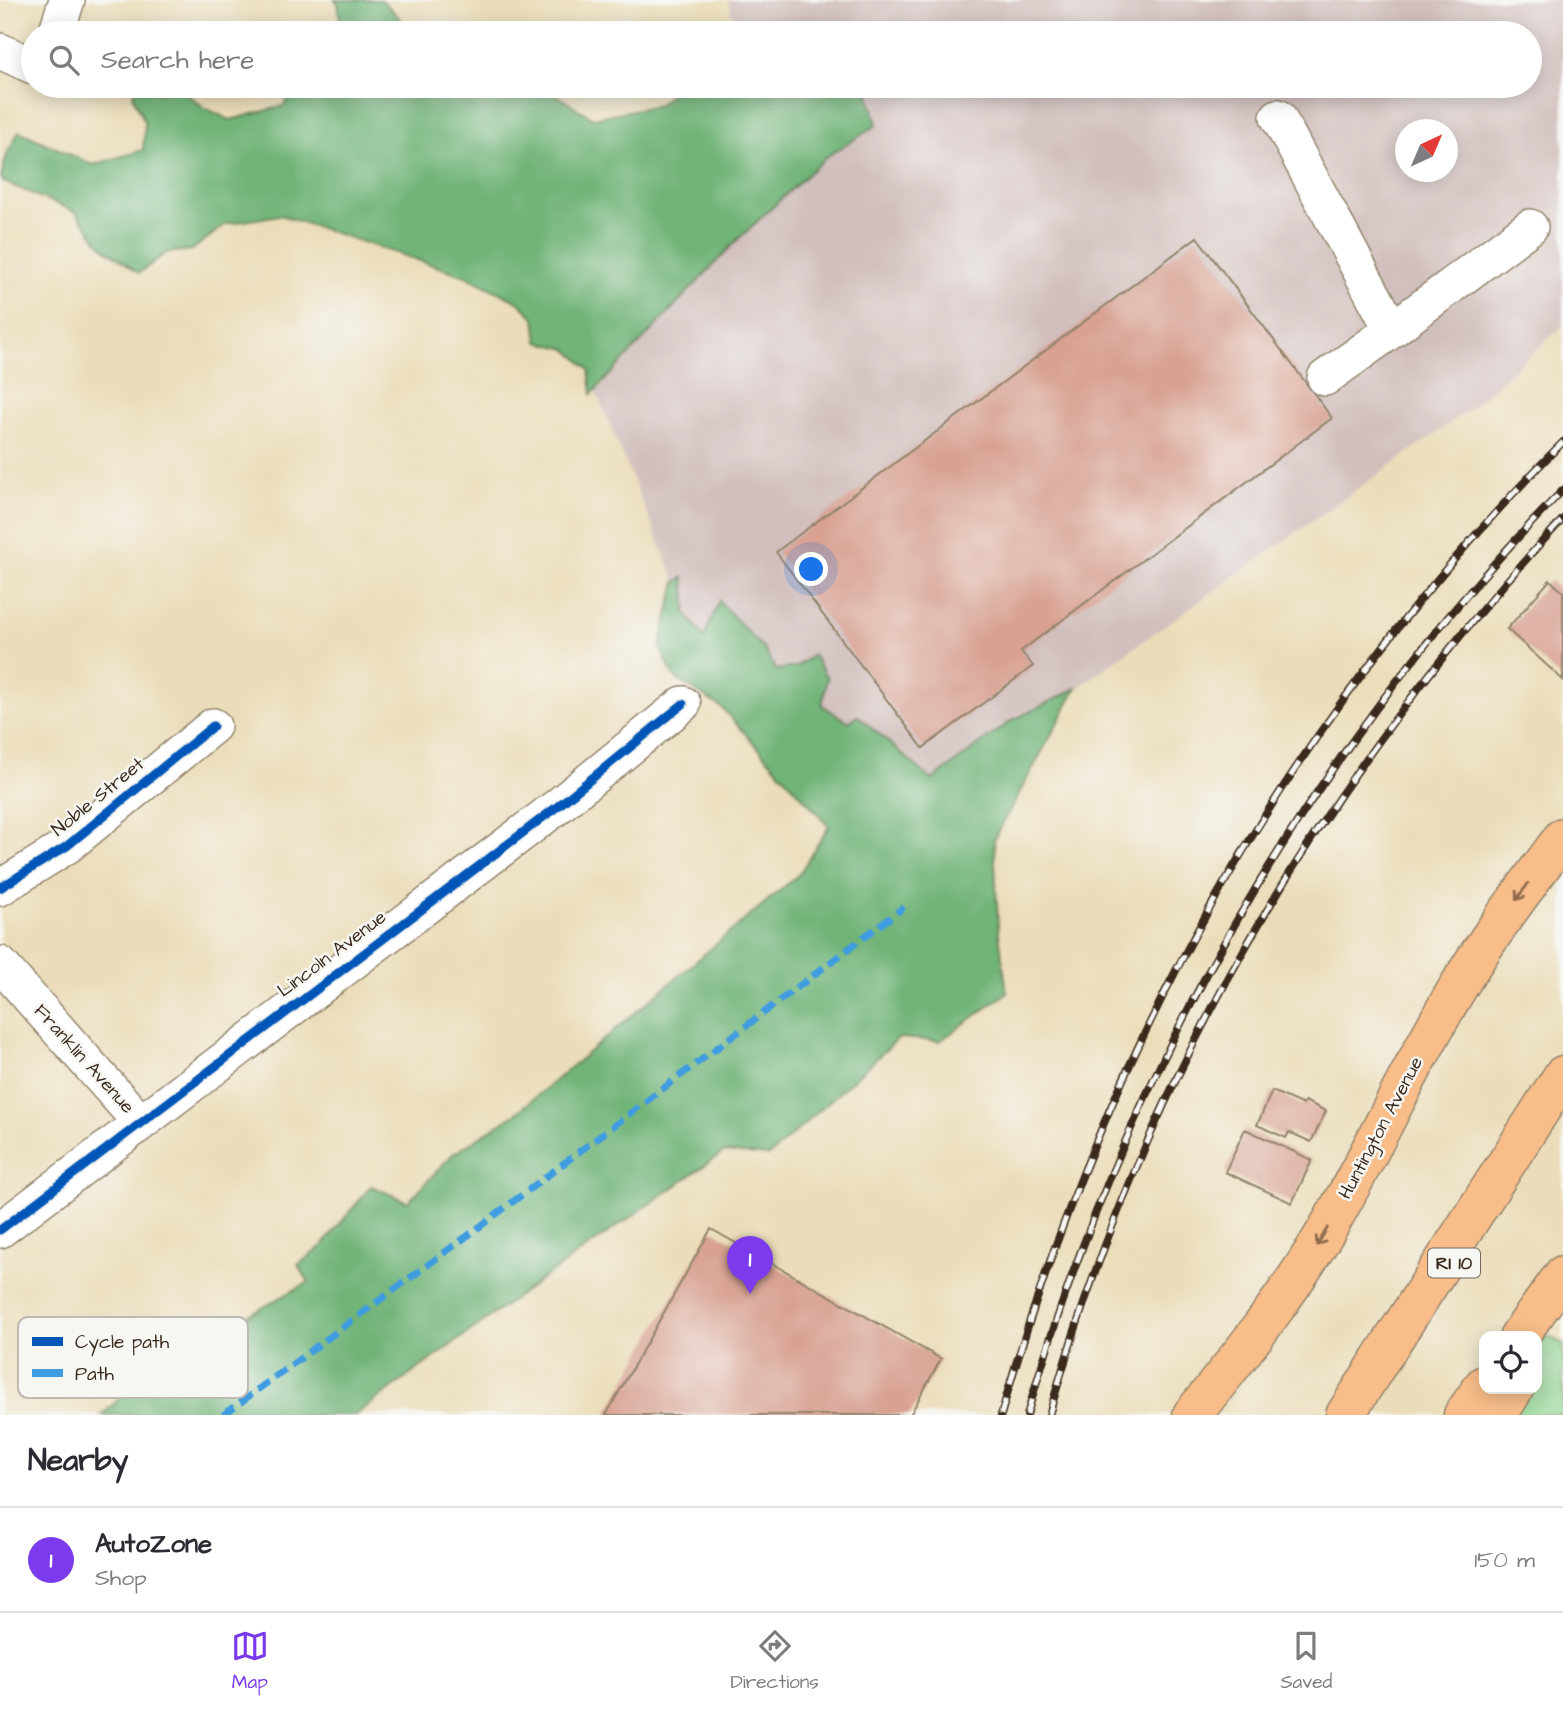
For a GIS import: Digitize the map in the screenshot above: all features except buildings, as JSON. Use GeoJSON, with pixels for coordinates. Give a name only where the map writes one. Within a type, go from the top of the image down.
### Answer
{"type":"FeatureCollection","features":[{"type":"Feature","properties":{"kind":"main road","name":"Huntington Avenue"},"geometry":{"type":"LineString","coordinates":[[1192,1415],[1272,1315],[1301,1271],[1342,1202],[1455,992],[1499,925],[1563,837]]}},
{"type":"Feature","properties":{"kind":"main road"},"geometry":{"type":"LineString","coordinates":[[1345,1415],[1563,1074]]}},
{"type":"Feature","properties":{"kind":"main road","name":"RI 10"},"geometry":{"type":"LineString","coordinates":[[1345,1415],[1563,1111]]}},
{"type":"Feature","properties":{"kind":"main road"},"geometry":{"type":"LineString","coordinates":[[1523,1331],[1563,1275]]}},
{"type":"Feature","properties":{"kind":"main road"},"geometry":{"type":"LineString","coordinates":[[1542,1342],[1563,1306]]}},
{"type":"Feature","properties":{"kind":"main road"},"geometry":{"type":"LineString","coordinates":[[1463,1415],[1479,1392]]}},
{"type":"Feature","properties":{"kind":"main road"},"geometry":{"type":"LineString","coordinates":[[1498,1415],[1511,1394]]}},
{"type":"Feature","properties":{"kind":"street"},"geometry":{"type":"LineString","coordinates":[[60,21],[67,0]]}},
{"type":"Feature","properties":{"kind":"street"},"geometry":{"type":"LineString","coordinates":[[0,51],[21,61]]}},
{"type":"Feature","properties":{"kind":"street"},"geometry":{"type":"LineString","coordinates":[[1278,117],[1392,330]]}},
{"type":"Feature","properties":{"kind":"street"},"geometry":{"type":"LineString","coordinates":[[1325,378],[1530,227]]}},
{"type":"Feature","properties":{"kind":"street","name":"Lincoln Avenue"},"geometry":{"type":"LineString","coordinates":[[0,1230],[558,806],[683,704]]}},
{"type":"Feature","properties":{"kind":"street","name":"Noble Street"},"geometry":{"type":"LineString","coordinates":[[0,888],[67,846],[214,726]]}},
{"type":"Feature","properties":{"kind":"street","name":"Franklin Avenue"},"geometry":{"type":"LineString","coordinates":[[0,964],[140,1122]]}},
{"type":"Feature","properties":{"kind":"shaded area"},"geometry":{"type":"Polygon","coordinates":[[[728,0],[1563,0],[1563,326],[1466,412],[1077,688],[1011,721],[932,780],[858,717],[848,722],[822,705],[827,678],[796,667],[776,670],[764,649],[719,602],[704,638],[684,612],[684,578],[676,582],[596,392],[734,243],[826,157],[877,125],[870,98],[1542,98],[1542,21],[739,21],[732,14],[728,0]]]}},
{"type":"Feature","properties":{"kind":"green space"},"geometry":{"type":"Polygon","coordinates":[[[335,0],[382,0],[402,21],[340,21],[338,3],[335,0]]]}},
{"type":"Feature","properties":{"kind":"green space"},"geometry":{"type":"Polygon","coordinates":[[[134,98],[192,98],[205,108],[230,120],[283,106],[290,98],[561,98],[593,118],[658,105],[666,98],[870,98],[877,125],[826,157],[734,243],[592,394],[589,369],[567,349],[538,342],[535,318],[518,302],[466,276],[280,215],[226,224],[192,250],[166,253],[139,273],[102,246],[76,212],[4,182],[1,178],[7,154],[19,131],[93,165],[143,150],[145,123],[134,98]]]}},
{"type":"Feature","properties":{"kind":"green space"},"geometry":{"type":"Polygon","coordinates":[[[684,577],[685,612],[704,637],[719,601],[764,649],[776,670],[796,667],[813,655],[827,678],[822,705],[848,722],[858,716],[932,780],[1011,721],[1077,688],[994,839],[998,926],[1007,993],[940,1041],[899,1038],[769,1156],[724,1152],[532,1286],[355,1415],[102,1415],[120,1398],[248,1398],[248,1317],[246,1317],[309,1282],[298,1265],[322,1246],[371,1186],[408,1202],[453,1154],[518,1112],[799,874],[829,826],[722,708],[674,677],[660,647],[676,582],[684,577]]]}},
{"type":"Feature","properties":{"kind":"green space"},"geometry":{"type":"Polygon","coordinates":[[[1542,1333],[1563,1344],[1563,1415],[1492,1415],[1502,1394],[1542,1394],[1542,1333]]]}},
{"type":"Feature","properties":{"kind":"railway"},"geometry":{"type":"LineString","coordinates":[[1001,1415],[1044,1278],[1095,1145],[1153,1016],[1219,892],[1293,772],[1375,657],[1465,547],[1563,442]]}},
{"type":"Feature","properties":{"kind":"railway"},"geometry":{"type":"LineString","coordinates":[[1027,1415],[1068,1286],[1117,1161],[1174,1038],[1238,919],[1309,804],[1387,694],[1472,589],[1563,490]]}},
{"type":"Feature","properties":{"kind":"railway"},"geometry":{"type":"LineString","coordinates":[[1049,1415],[1089,1290],[1136,1168],[1191,1050],[1252,936],[1320,826],[1395,719],[1476,617],[1563,519]]}},
{"type":"Feature","properties":{"kind":"marked path"},"geometry":{"type":"LineString","coordinates":[[248,1397],[470,1234],[904,907]]}},
{"type":"Feature","properties":{"kind":"marked path"},"geometry":{"type":"LineString","coordinates":[[223,1415],[246,1398]]}},
{"type":"Feature","properties":{"kind":"cycle path"},"geometry":{"type":"LineString","coordinates":[[0,1230],[558,806],[683,704]]}},
{"type":"Feature","properties":{"kind":"cycle path"},"geometry":{"type":"LineString","coordinates":[[0,888],[67,846],[213,726]]}},
{"type":"Feature","properties":{"kind":"place","name":"AutoZone"},"geometry":{"type":"Point","coordinates":[750,1294]}}]}
